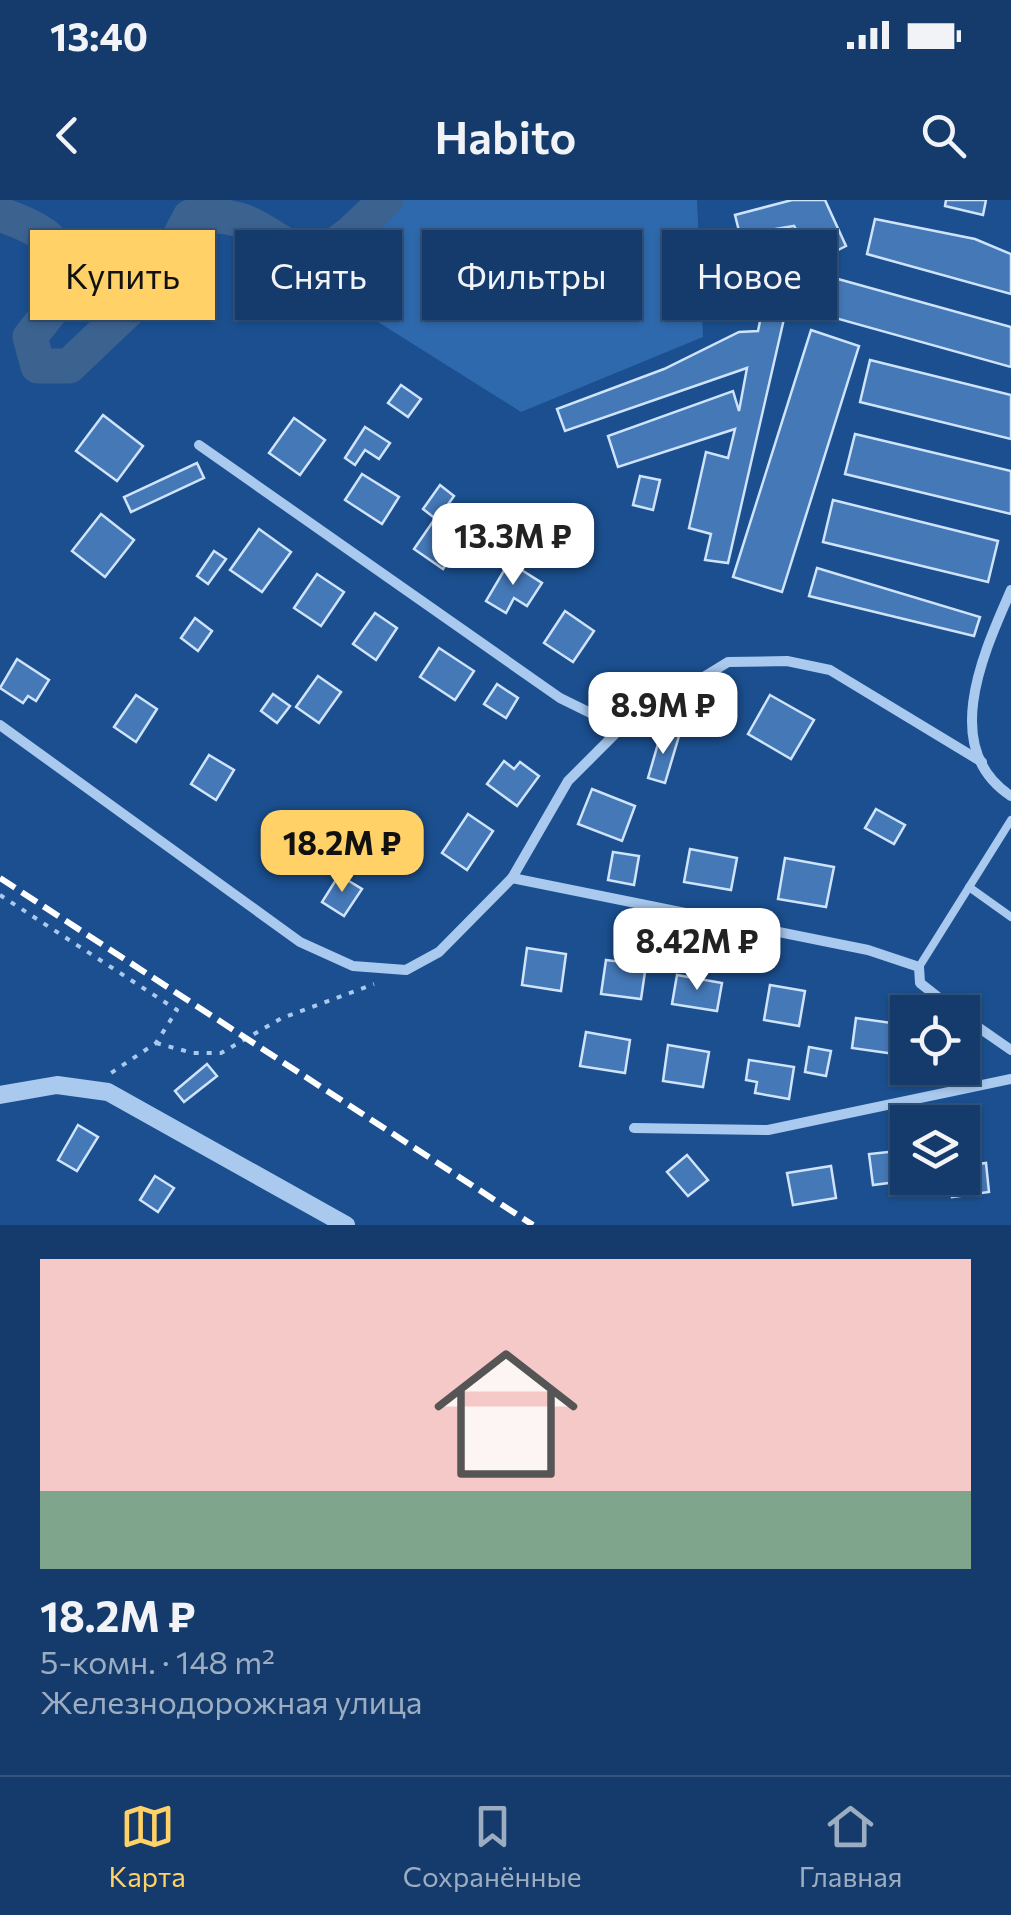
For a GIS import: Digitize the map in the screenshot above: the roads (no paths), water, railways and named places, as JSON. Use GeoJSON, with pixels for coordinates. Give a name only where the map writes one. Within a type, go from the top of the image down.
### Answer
{"type":"FeatureCollection","features":[{"type":"Feature","properties":{"kind":"street"},"geometry":{"type":"LineString","coordinates":[[199,445],[560,698],[622,728]]}},
{"type":"Feature","properties":{"kind":"street"},"geometry":{"type":"LineString","coordinates":[[1011,590],[974,684],[971,710],[982,762],[998,788],[1011,796]]}},
{"type":"Feature","properties":{"kind":"street"},"geometry":{"type":"LineString","coordinates":[[0,725],[300,942],[353,966],[406,970],[439,952],[463,932],[512,878],[568,781],[622,728],[728,662],[787,662],[830,670],[982,762]]}},
{"type":"Feature","properties":{"kind":"street"},"geometry":{"type":"LineString","coordinates":[[512,878],[868,950],[918,966],[920,983],[935,995]]}},
{"type":"Feature","properties":{"kind":"street"},"geometry":{"type":"LineString","coordinates":[[980,1028],[1011,1050]]}},
{"type":"Feature","properties":{"kind":"street"},"geometry":{"type":"LineString","coordinates":[[634,1128],[768,1130],[1011,1079]]}},
{"type":"Feature","properties":{"kind":"street"},"geometry":{"type":"LineString","coordinates":[[0,1095],[58,1085],[90,1087],[122,1099],[342,1224]]}},
{"type":"Feature","properties":{"kind":"lane"},"geometry":{"type":"LineString","coordinates":[[918,966],[1011,820]]}},
{"type":"Feature","properties":{"kind":"lane"},"geometry":{"type":"LineString","coordinates":[[968,887],[1011,917]]}},
{"type":"Feature","properties":{"kind":"waterway"},"geometry":{"type":"LineString","coordinates":[[0,214],[47,237],[61,254],[74,281],[30,337],[38,366],[69,366],[154,285],[190,217],[242,221],[313,260],[350,234],[386,200]]}},
{"type":"Feature","properties":{"kind":"railway"},"geometry":{"type":"LineString","coordinates":[[0,878],[533,1225]]}}]}
